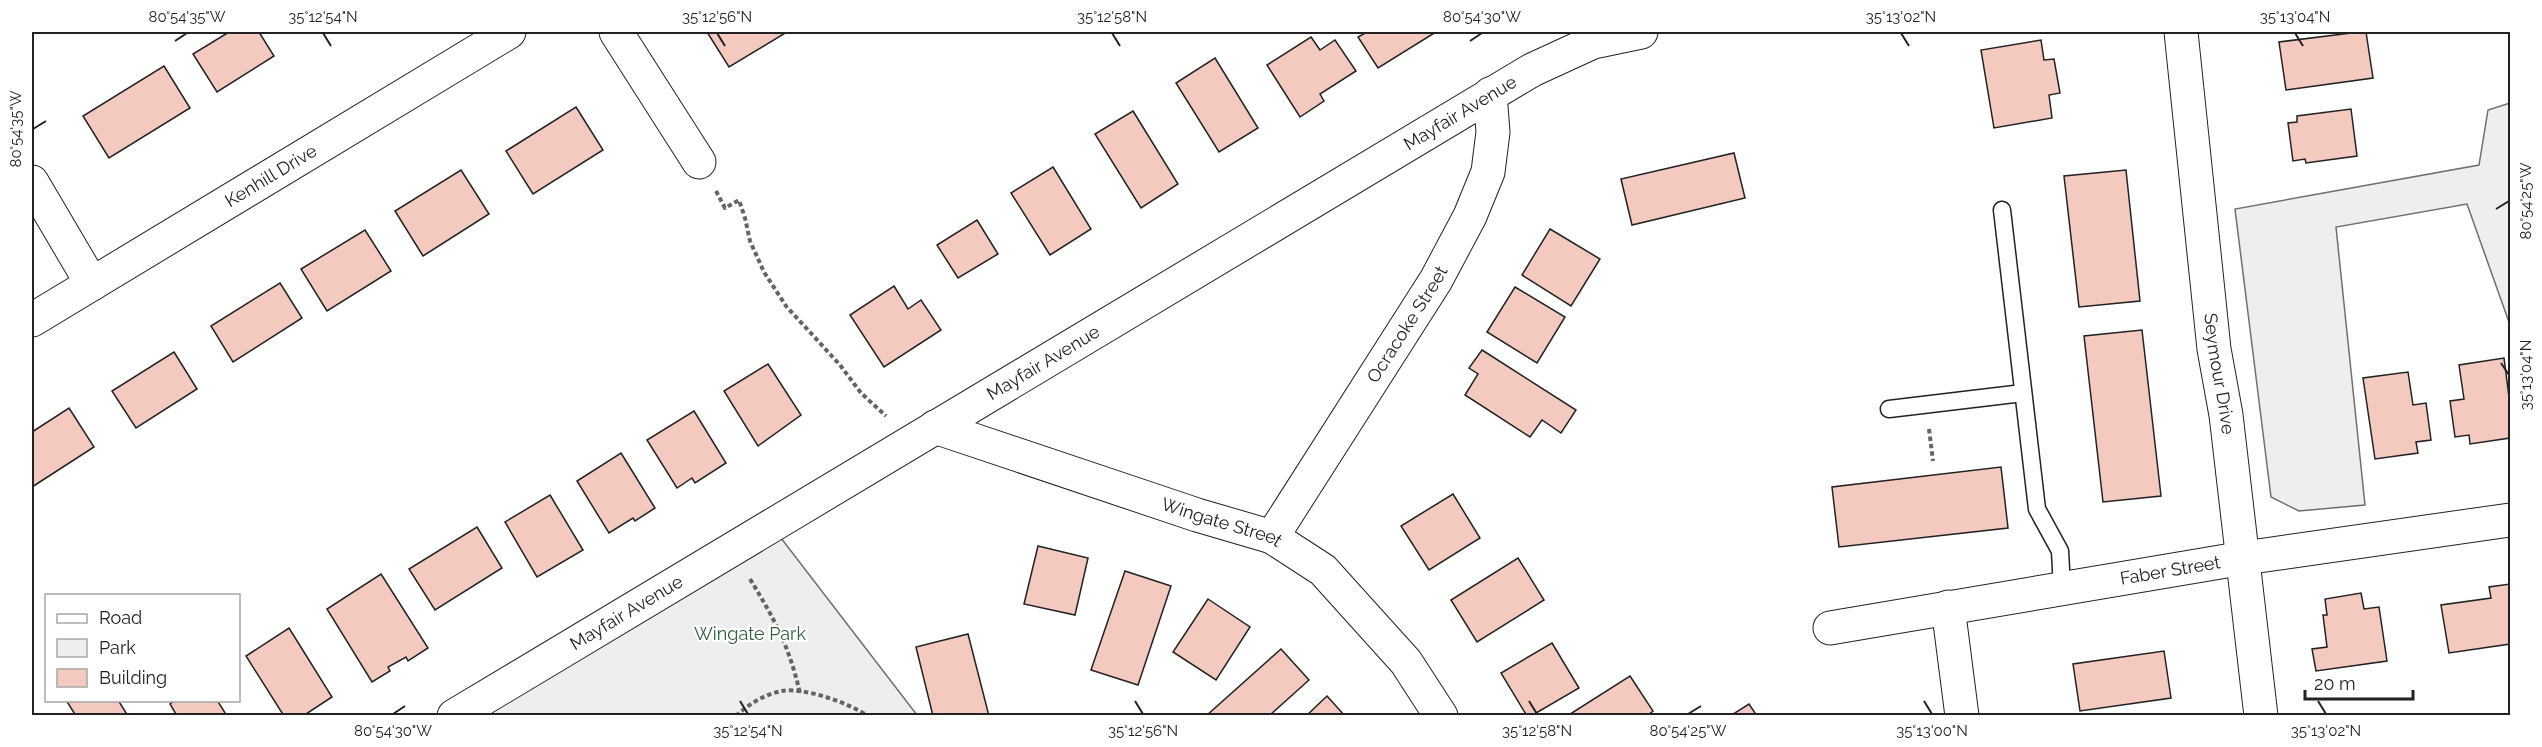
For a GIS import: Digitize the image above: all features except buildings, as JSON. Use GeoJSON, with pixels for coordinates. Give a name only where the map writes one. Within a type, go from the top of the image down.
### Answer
{"type":"FeatureCollection","features":[{"type":"Feature","properties":{"kind":"street","name":"Kenhill Drive"},"geometry":{"type":"LineString","coordinates":[[32,320],[509,32]]}},
{"type":"Feature","properties":{"kind":"street"},"geometry":{"type":"LineString","coordinates":[[616,32],[699,162]]}},
{"type":"Feature","properties":{"kind":"street","name":"Mayfair Avenue"},"geometry":{"type":"LineString","coordinates":[[454,716],[1490,94],[1532,70],[1593,42],[1641,32]]}},
{"type":"Feature","properties":{"kind":"street","name":"Seymour Drive"},"geometry":{"type":"LineString","coordinates":[[2181,32],[2214,349],[2226,415],[2244,558],[2260,716]]}},
{"type":"Feature","properties":{"kind":"street","name":"Ocracoke Street"},"geometry":{"type":"LineString","coordinates":[[1272,537],[1436,280],[1470,216],[1488,172],[1493,132],[1490,94]]}},
{"type":"Feature","properties":{"kind":"street"},"geometry":{"type":"LineString","coordinates":[[32,182],[92,284]]}},
{"type":"Feature","properties":{"kind":"street","name":"Wingate Street"},"geometry":{"type":"LineString","coordinates":[[935,427],[1197,515],[1272,537],[1323,570],[1406,662],[1441,716]]}},
{"type":"Feature","properties":{"kind":"street","name":"Faber Street"},"geometry":{"type":"LineString","coordinates":[[1830,628],[2244,558],[2511,520]]}},
{"type":"Feature","properties":{"kind":"street"},"geometry":{"type":"LineString","coordinates":[[1948,607],[1962,716]]}},
{"type":"Feature","properties":{"kind":"lane"},"geometry":{"type":"LineString","coordinates":[[2002,210],[2037,509],[2060,551],[2062,588]]}},
{"type":"Feature","properties":{"kind":"lane"},"geometry":{"type":"LineString","coordinates":[[1889,410],[2023,393]]}},
{"type":"Feature","properties":{"kind":"path"},"geometry":{"type":"LineString","coordinates":[[699,162],[725,208],[739,200],[746,218],[750,241],[764,272],[786,306],[840,365],[861,393],[888,418],[906,445]]}},
{"type":"Feature","properties":{"kind":"path"},"geometry":{"type":"LineString","coordinates":[[749,577],[777,624],[792,660],[800,693]]}},
{"type":"Feature","properties":{"kind":"path"},"geometry":{"type":"LineString","coordinates":[[736,716],[750,703],[783,691],[826,696],[868,716]]}},
{"type":"Feature","properties":{"kind":"green space"},"geometry":{"type":"Polygon","coordinates":[[[2510,103],[2510,325],[2467,204],[2336,227],[2365,505],[2299,511],[2271,497],[2235,209],[2479,165],[2488,110],[2510,103]]]}},
{"type":"Feature","properties":{"kind":"green space","name":"Wingate Park"},"geometry":{"type":"Polygon","coordinates":[[[771,525],[917,715],[454,716],[771,525]]]}}]}
